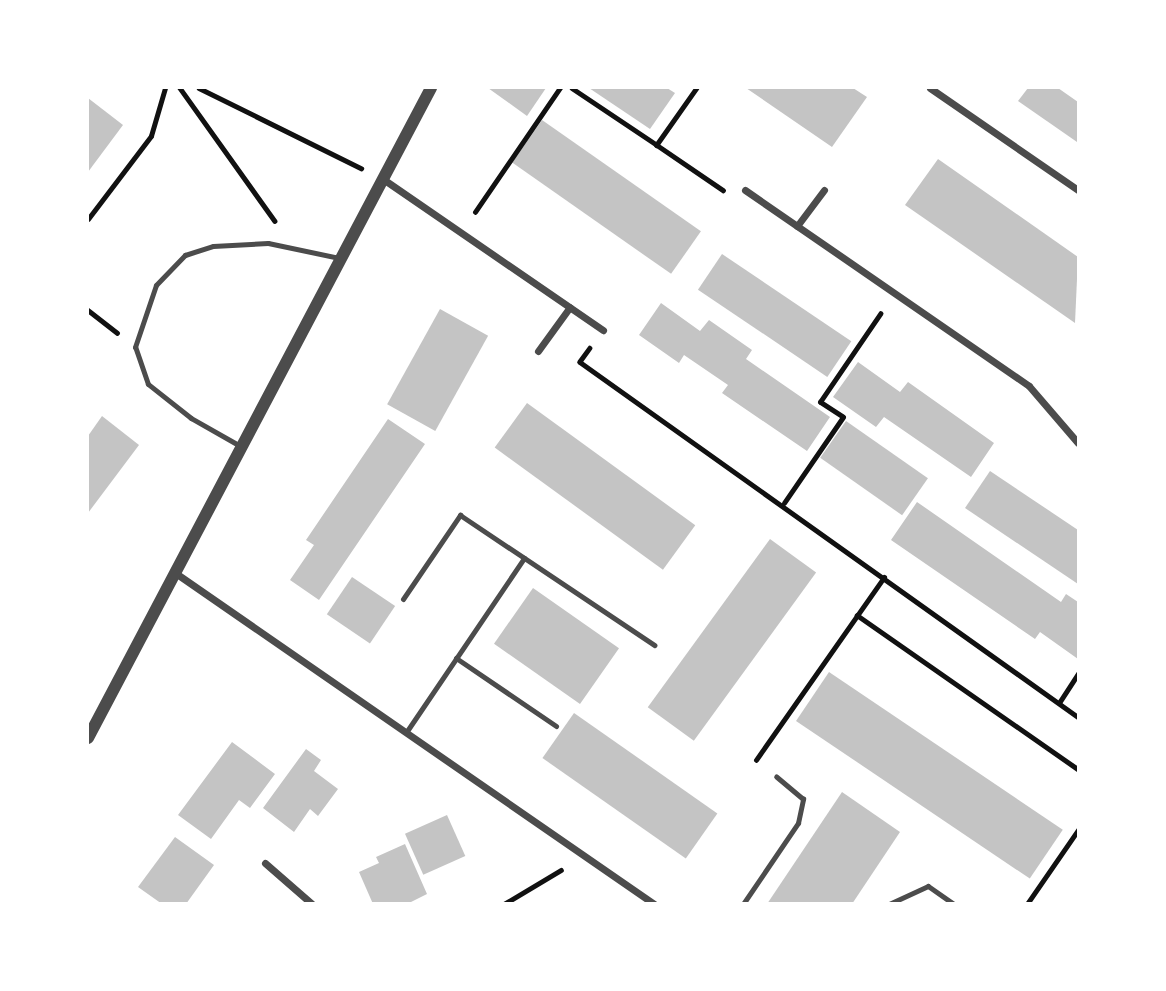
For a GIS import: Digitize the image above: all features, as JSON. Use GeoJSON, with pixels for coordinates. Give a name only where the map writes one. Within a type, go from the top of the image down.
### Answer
{"type":"FeatureCollection","features":[{"type":"Feature","properties":{"kind":"street"},"geometry":{"type":"LineString","coordinates":[[88,738],[431,88]]}},
{"type":"Feature","properties":{"kind":"street"},"geometry":{"type":"LineString","coordinates":[[930,88],[1079,190]]}},
{"type":"Feature","properties":{"kind":"street"},"geometry":{"type":"LineString","coordinates":[[383,179],[463,230],[603,330]]}},
{"type":"Feature","properties":{"kind":"street"},"geometry":{"type":"LineString","coordinates":[[746,190],[1029,386],[1079,443]]}},
{"type":"Feature","properties":{"kind":"street"},"geometry":{"type":"LineString","coordinates":[[797,226],[824,190]]}},
{"type":"Feature","properties":{"kind":"street"},"geometry":{"type":"LineString","coordinates":[[538,351],[570,307]]}},
{"type":"Feature","properties":{"kind":"street"},"geometry":{"type":"LineString","coordinates":[[174,572],[654,904]]}},
{"type":"Feature","properties":{"kind":"street"},"geometry":{"type":"LineString","coordinates":[[265,863],[312,904]]}},
{"type":"Feature","properties":{"kind":"lane"},"geometry":{"type":"LineString","coordinates":[[242,447],[191,418],[148,383],[135,347],[142,315],[156,285],[184,256],[213,246],[293,247],[342,258]]}},
{"type":"Feature","properties":{"kind":"lane"},"geometry":{"type":"LineString","coordinates":[[403,599],[460,515],[654,645]]}},
{"type":"Feature","properties":{"kind":"lane"},"geometry":{"type":"LineString","coordinates":[[407,731],[524,558]]}},
{"type":"Feature","properties":{"kind":"lane"},"geometry":{"type":"LineString","coordinates":[[456,658],[556,726]]}},
{"type":"Feature","properties":{"kind":"lane"},"geometry":{"type":"LineString","coordinates":[[743,904],[798,824],[803,799],[776,776]]}},
{"type":"Feature","properties":{"kind":"lane"},"geometry":{"type":"LineString","coordinates":[[889,904],[928,886],[954,904]]}},
{"type":"Feature","properties":{"kind":"path"},"geometry":{"type":"LineString","coordinates":[[88,219],[151,136],[165,88]]}},
{"type":"Feature","properties":{"kind":"path"},"geometry":{"type":"LineString","coordinates":[[180,88],[293,247]]}},
{"type":"Feature","properties":{"kind":"path"},"geometry":{"type":"LineString","coordinates":[[199,88],[383,179]]}},
{"type":"Feature","properties":{"kind":"path"},"geometry":{"type":"LineString","coordinates":[[463,230],[560,88]]}},
{"type":"Feature","properties":{"kind":"path"},"geometry":{"type":"LineString","coordinates":[[572,88],[732,197],[746,190]]}},
{"type":"Feature","properties":{"kind":"path"},"geometry":{"type":"LineString","coordinates":[[657,145],[697,88]]}},
{"type":"Feature","properties":{"kind":"path"},"geometry":{"type":"LineString","coordinates":[[784,503],[843,417],[820,402],[895,293]]}},
{"type":"Feature","properties":{"kind":"path"},"geometry":{"type":"LineString","coordinates":[[88,310],[135,347]]}},
{"type":"Feature","properties":{"kind":"path"},"geometry":{"type":"LineString","coordinates":[[580,362],[784,503],[1079,717]]}},
{"type":"Feature","properties":{"kind":"path"},"geometry":{"type":"LineString","coordinates":[[776,776],[755,761],[884,577]]}},
{"type":"Feature","properties":{"kind":"path"},"geometry":{"type":"LineString","coordinates":[[857,615],[1079,769]]}},
{"type":"Feature","properties":{"kind":"path"},"geometry":{"type":"LineString","coordinates":[[1059,703],[1079,674]]}},
{"type":"Feature","properties":{"kind":"path"},"geometry":{"type":"LineString","coordinates":[[1027,904],[1079,830]]}},
{"type":"Feature","properties":{"kind":"path"},"geometry":{"type":"LineString","coordinates":[[504,904],[585,857]]}},
{"type":"Feature","properties":{"kind":"building"},"geometry":{"type":"Polygon","coordinates":[[[488,88],[546,88],[527,116],[488,88]]]}},
{"type":"Feature","properties":{"kind":"building"},"geometry":{"type":"Polygon","coordinates":[[[589,88],[667,88],[675,93],[650,129],[589,88]]]}},
{"type":"Feature","properties":{"kind":"building"},"geometry":{"type":"Polygon","coordinates":[[[746,88],[853,88],[867,97],[832,147],[746,88]]]}},
{"type":"Feature","properties":{"kind":"building"},"geometry":{"type":"Polygon","coordinates":[[[1028,88],[1058,88],[1078,102],[1077,142],[1018,101],[1028,88]]]}},
{"type":"Feature","properties":{"kind":"building"},"geometry":{"type":"Polygon","coordinates":[[[88,98],[123,125],[88,172],[88,98]]]}},
{"type":"Feature","properties":{"kind":"building"},"geometry":{"type":"Polygon","coordinates":[[[542,120],[701,231],[671,274],[512,163],[542,120]]]}},
{"type":"Feature","properties":{"kind":"building"},"geometry":{"type":"Polygon","coordinates":[[[938,159],[1078,257],[1075,323],[905,205],[938,159]]]}},
{"type":"Feature","properties":{"kind":"building"},"geometry":{"type":"Polygon","coordinates":[[[722,254],[851,341],[827,377],[698,290],[722,254]]]}},
{"type":"Feature","properties":{"kind":"building"},"geometry":{"type":"Polygon","coordinates":[[[661,303],[700,331],[709,320],[752,350],[746,359],[830,417],[807,451],[722,393],[728,385],[684,355],[679,363],[639,335],[661,303]]]}},
{"type":"Feature","properties":{"kind":"building"},"geometry":{"type":"Polygon","coordinates":[[[440,309],[488,336],[435,431],[387,404],[440,309]]]}},
{"type":"Feature","properties":{"kind":"building"},"geometry":{"type":"Polygon","coordinates":[[[858,362],[900,392],[908,382],[994,443],[971,477],[884,417],[876,427],[833,397],[858,362]]]}},
{"type":"Feature","properties":{"kind":"building"},"geometry":{"type":"Polygon","coordinates":[[[527,403],[695,525],[663,570],[495,447],[527,403]]]}},
{"type":"Feature","properties":{"kind":"building"},"geometry":{"type":"Polygon","coordinates":[[[102,416],[139,445],[88,513],[88,436],[102,416]]]}},
{"type":"Feature","properties":{"kind":"building"},"geometry":{"type":"Polygon","coordinates":[[[388,419],[425,444],[319,600],[290,580],[314,545],[306,540],[388,419]]]}},
{"type":"Feature","properties":{"kind":"building"},"geometry":{"type":"Polygon","coordinates":[[[846,421],[928,478],[902,515],[820,458],[846,421]]]}},
{"type":"Feature","properties":{"kind":"building"},"geometry":{"type":"Polygon","coordinates":[[[990,471],[1078,530],[1078,584],[965,508],[990,471]]]}},
{"type":"Feature","properties":{"kind":"building"},"geometry":{"type":"Polygon","coordinates":[[[917,502],[1061,602],[1066,594],[1078,602],[1078,659],[1040,632],[1035,639],[891,540],[917,502]]]}},
{"type":"Feature","properties":{"kind":"building"},"geometry":{"type":"Polygon","coordinates":[[[770,539],[816,573],[694,741],[648,707],[770,539]]]}},
{"type":"Feature","properties":{"kind":"building"},"geometry":{"type":"Polygon","coordinates":[[[352,577],[395,606],[370,643],[327,614],[352,577]]]}},
{"type":"Feature","properties":{"kind":"building"},"geometry":{"type":"Polygon","coordinates":[[[533,588],[619,648],[580,704],[494,644],[533,588]]]}},
{"type":"Feature","properties":{"kind":"building"},"geometry":{"type":"Polygon","coordinates":[[[829,672],[1063,830],[1030,879],[796,721],[829,672]]]}},
{"type":"Feature","properties":{"kind":"building"},"geometry":{"type":"Polygon","coordinates":[[[574,713],[717,813],[686,858],[542,758],[574,713]]]}},
{"type":"Feature","properties":{"kind":"building"},"geometry":{"type":"Polygon","coordinates":[[[232,742],[275,774],[250,808],[239,800],[211,839],[178,815],[232,742]]]}},
{"type":"Feature","properties":{"kind":"building"},"geometry":{"type":"Polygon","coordinates":[[[306,749],[321,760],[314,771],[338,789],[318,816],[310,809],[294,832],[263,808],[306,749]]]}},
{"type":"Feature","properties":{"kind":"building"},"geometry":{"type":"Polygon","coordinates":[[[842,792],[900,832],[852,904],[767,904],[842,792]]]}},
{"type":"Feature","properties":{"kind":"building"},"geometry":{"type":"Polygon","coordinates":[[[447,815],[465,856],[423,875],[405,834],[447,815]]]}},
{"type":"Feature","properties":{"kind":"building"},"geometry":{"type":"Polygon","coordinates":[[[175,837],[214,865],[186,904],[162,904],[138,887],[175,837]]]}},
{"type":"Feature","properties":{"kind":"building"},"geometry":{"type":"Polygon","coordinates":[[[405,844],[427,894],[407,904],[373,904],[359,872],[379,863],[376,857],[405,844]]]}}]}
